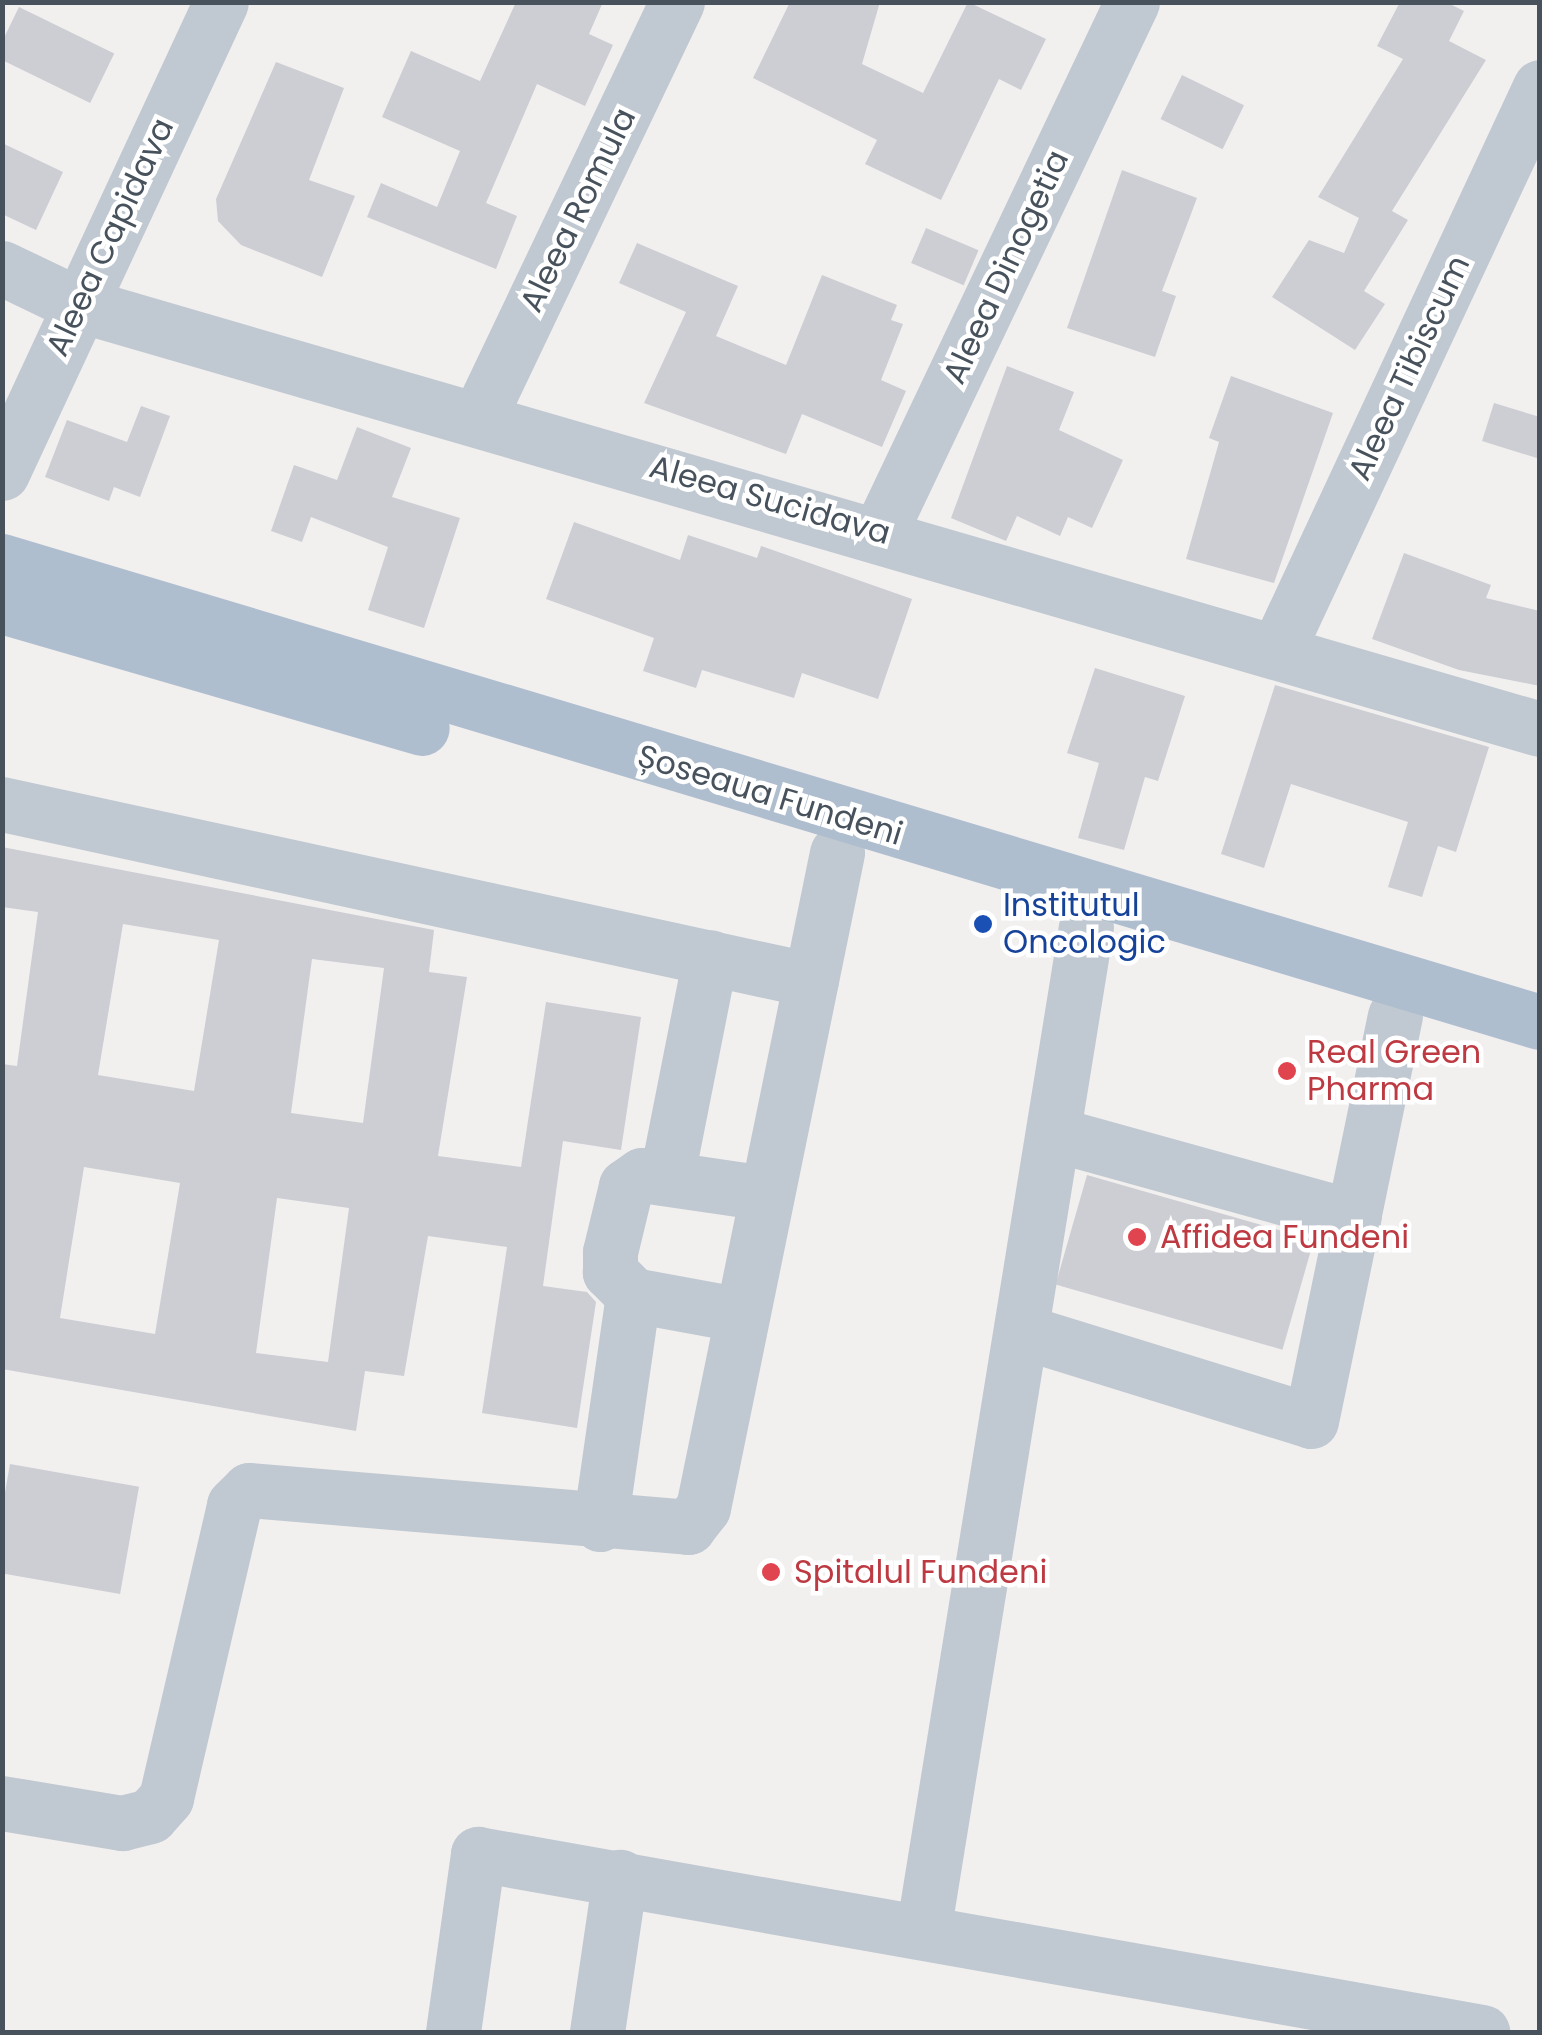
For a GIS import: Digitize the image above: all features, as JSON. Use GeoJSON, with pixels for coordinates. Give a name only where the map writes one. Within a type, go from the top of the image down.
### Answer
{"type":"FeatureCollection","features":[{"type":"Feature","properties":{"kind":"main road","name":"Șoseaua Fundeni"},"geometry":{"type":"LineString","coordinates":[[2,561],[1540,1022]]}},
{"type":"Feature","properties":{"kind":"main road","name":"Șoseaua Fundeni"},"geometry":{"type":"LineString","coordinates":[[2,606],[1540,1058]]}},
{"type":"Feature","properties":{"kind":"street","name":"Aleea Capidava"},"geometry":{"type":"LineString","coordinates":[[2,473],[77,304],[221,2]]}},
{"type":"Feature","properties":{"kind":"street","name":"Aleea Romula"},"geometry":{"type":"LineString","coordinates":[[479,417],[677,2]]}},
{"type":"Feature","properties":{"kind":"street","name":"Aleea Dinogetia"},"geometry":{"type":"LineString","coordinates":[[880,532],[1132,2]]}},
{"type":"Feature","properties":{"kind":"street","name":"Aleea Tibiscum"},"geometry":{"type":"LineString","coordinates":[[1278,650],[1540,87]]}},
{"type":"Feature","properties":{"kind":"street","name":"Aleea Sucidava"},"geometry":{"type":"LineString","coordinates":[[2,268],[77,304],[880,532],[1540,729]]}},
{"type":"Feature","properties":{"kind":"street"},"geometry":{"type":"LineString","coordinates":[[2,804],[811,980]]}},
{"type":"Feature","properties":{"kind":"street"},"geometry":{"type":"LineString","coordinates":[[2,1804],[122,1823],[150,1816],[166,1798],[234,1505],[249,1490],[668,1531],[688,1527],[703,1508],[837,853]]}},
{"type":"Feature","properties":{"kind":"street"},"geometry":{"type":"LineString","coordinates":[[923,1932],[1024,1332],[1086,927]]}},
{"type":"Feature","properties":{"kind":"street"},"geometry":{"type":"LineString","coordinates":[[666,1175],[710,957]]}},
{"type":"Feature","properties":{"kind":"street"},"geometry":{"type":"LineString","coordinates":[[1024,1332],[1311,1420],[1395,1016]]}},
{"type":"Feature","properties":{"kind":"street"},"geometry":{"type":"LineString","coordinates":[[1054,1134],[1354,1217]]}},
{"type":"Feature","properties":{"kind":"street"},"geometry":{"type":"LineString","coordinates":[[742,1315],[633,1295],[610,1272],[622,1197],[642,1175],[666,1175],[766,1193]]}},
{"type":"Feature","properties":{"kind":"street"},"geometry":{"type":"LineString","coordinates":[[600,1524],[633,1295]]}},
{"type":"Feature","properties":{"kind":"street"},"geometry":{"type":"LineString","coordinates":[[453,2032],[478,1854],[1482,2032]]}},
{"type":"Feature","properties":{"kind":"street"},"geometry":{"type":"LineString","coordinates":[[597,2032],[620,1878]]}},
{"type":"Feature","properties":{"kind":"building"},"geometry":{"type":"Polygon","coordinates":[[[516,2],[603,2],[589,34],[613,45],[585,106],[537,84],[486,203],[517,216],[496,269],[367,217],[381,183],[437,207],[460,151],[382,117],[411,51],[480,81],[516,2]]]}},
{"type":"Feature","properties":{"kind":"building"},"geometry":{"type":"Polygon","coordinates":[[[790,2],[880,2],[862,64],[923,93],[968,2],[1046,39],[1021,90],[999,79],[941,200],[865,164],[877,140],[753,78],[790,2]]]}},
{"type":"Feature","properties":{"kind":"building"},"geometry":{"type":"Polygon","coordinates":[[[1400,2],[1446,2],[1464,11],[1449,41],[1486,60],[1392,211],[1408,220],[1364,291],[1385,304],[1355,350],[1272,297],[1309,240],[1344,253],[1359,218],[1318,197],[1403,59],[1377,46],[1400,2]]]}},
{"type":"Feature","properties":{"kind":"building"},"geometry":{"type":"Polygon","coordinates":[[[19,7],[114,53],[90,103],[2,60],[2,42],[19,7]]]}},
{"type":"Feature","properties":{"kind":"building"},"geometry":{"type":"Polygon","coordinates":[[[276,62],[344,88],[309,180],[355,196],[322,277],[241,245],[218,221],[216,199],[276,62]]]}},
{"type":"Feature","properties":{"kind":"building"},"geometry":{"type":"Polygon","coordinates":[[[1182,75],[1244,105],[1223,149],[1161,119],[1182,75]]]}},
{"type":"Feature","properties":{"kind":"building"},"geometry":{"type":"Polygon","coordinates":[[[2,143],[63,172],[36,230],[2,214],[2,143]]]}},
{"type":"Feature","properties":{"kind":"building"},"geometry":{"type":"Polygon","coordinates":[[[1122,170],[1197,198],[1162,291],[1176,296],[1155,357],[1067,328],[1122,170]]]}},
{"type":"Feature","properties":{"kind":"building"},"geometry":{"type":"Polygon","coordinates":[[[926,228],[978,250],[964,285],[911,263],[926,228]]]}},
{"type":"Feature","properties":{"kind":"building"},"geometry":{"type":"Polygon","coordinates":[[[637,243],[738,286],[716,336],[786,365],[822,275],[897,305],[891,320],[903,324],[881,380],[906,391],[882,447],[802,414],[786,454],[644,403],[686,312],[619,283],[637,243]]]}},
{"type":"Feature","properties":{"kind":"building"},"geometry":{"type":"Polygon","coordinates":[[[1007,366],[1074,392],[1059,430],[1123,460],[1092,528],[1068,517],[1060,536],[1017,516],[1006,541],[951,518],[1007,366]]]}},
{"type":"Feature","properties":{"kind":"building"},"geometry":{"type":"Polygon","coordinates":[[[1231,376],[1333,413],[1274,583],[1186,559],[1219,442],[1209,438],[1231,376]]]}},
{"type":"Feature","properties":{"kind":"building"},"geometry":{"type":"Polygon","coordinates":[[[1494,403],[1540,417],[1540,459],[1482,441],[1494,403]]]}},
{"type":"Feature","properties":{"kind":"building"},"geometry":{"type":"Polygon","coordinates":[[[141,406],[170,416],[140,497],[114,487],[109,501],[45,477],[67,420],[127,442],[141,406]]]}},
{"type":"Feature","properties":{"kind":"building"},"geometry":{"type":"Polygon","coordinates":[[[357,427],[411,448],[392,497],[460,518],[424,628],[368,610],[388,547],[311,517],[302,542],[271,531],[294,465],[337,480],[357,427]]]}},
{"type":"Feature","properties":{"kind":"building"},"geometry":{"type":"Polygon","coordinates":[[[574,522],[680,560],[688,535],[757,558],[761,546],[912,599],[878,699],[802,673],[794,698],[702,670],[696,688],[643,671],[654,638],[546,599],[574,522]]]}},
{"type":"Feature","properties":{"kind":"building"},"geometry":{"type":"Polygon","coordinates":[[[1404,553],[1491,585],[1486,598],[1540,611],[1540,686],[1459,670],[1372,639],[1404,553]]]}},
{"type":"Feature","properties":{"kind":"building"},"geometry":{"type":"Polygon","coordinates":[[[1095,668],[1185,696],[1158,781],[1145,777],[1124,850],[1078,838],[1099,763],[1067,753],[1095,668]]]}},
{"type":"Feature","properties":{"kind":"building"},"geometry":{"type":"Polygon","coordinates":[[[1275,685],[1489,747],[1456,852],[1438,846],[1422,897],[1388,887],[1408,822],[1291,784],[1264,868],[1221,854],[1275,685]]]}},
{"type":"Feature","properties":{"kind":"building"},"geometry":{"type":"Polygon","coordinates":[[[2,847],[434,930],[429,972],[467,977],[438,1156],[521,1167],[546,1002],[641,1017],[621,1150],[563,1141],[543,1286],[587,1292],[596,1302],[577,1428],[482,1413],[507,1247],[428,1236],[404,1376],[365,1371],[356,1431],[2,1369],[2,1064],[17,1066],[38,912],[2,907],[2,847]],[[123,924],[98,1075],[194,1091],[219,940],[123,924]],[[312,959],[291,1113],[363,1123],[384,968],[312,959]],[[84,1167],[60,1318],[155,1334],[180,1183],[84,1167]],[[277,1198],[256,1353],[328,1362],[349,1208],[277,1198]]]}},
{"type":"Feature","properties":{"kind":"building"},"geometry":{"type":"Polygon","coordinates":[[[1087,1175],[1314,1240],[1282,1350],[1056,1285],[1087,1175]]]}},
{"type":"Feature","properties":{"kind":"building"},"geometry":{"type":"Polygon","coordinates":[[[10,1464],[139,1487],[120,1594],[2,1573],[2,1509],[10,1464]]]}},
{"type":"Feature","properties":{"kind":"place","name":"Institutul Oncologic"},"geometry":{"type":"Point","coordinates":[983,924]}},
{"type":"Feature","properties":{"kind":"place","name":"Real Green Pharma"},"geometry":{"type":"Point","coordinates":[1287,1071]}},
{"type":"Feature","properties":{"kind":"place","name":"Affidea Fundeni"},"geometry":{"type":"Point","coordinates":[1137,1237]}},
{"type":"Feature","properties":{"kind":"place","name":"Spitalul Fundeni"},"geometry":{"type":"Point","coordinates":[771,1572]}}]}
